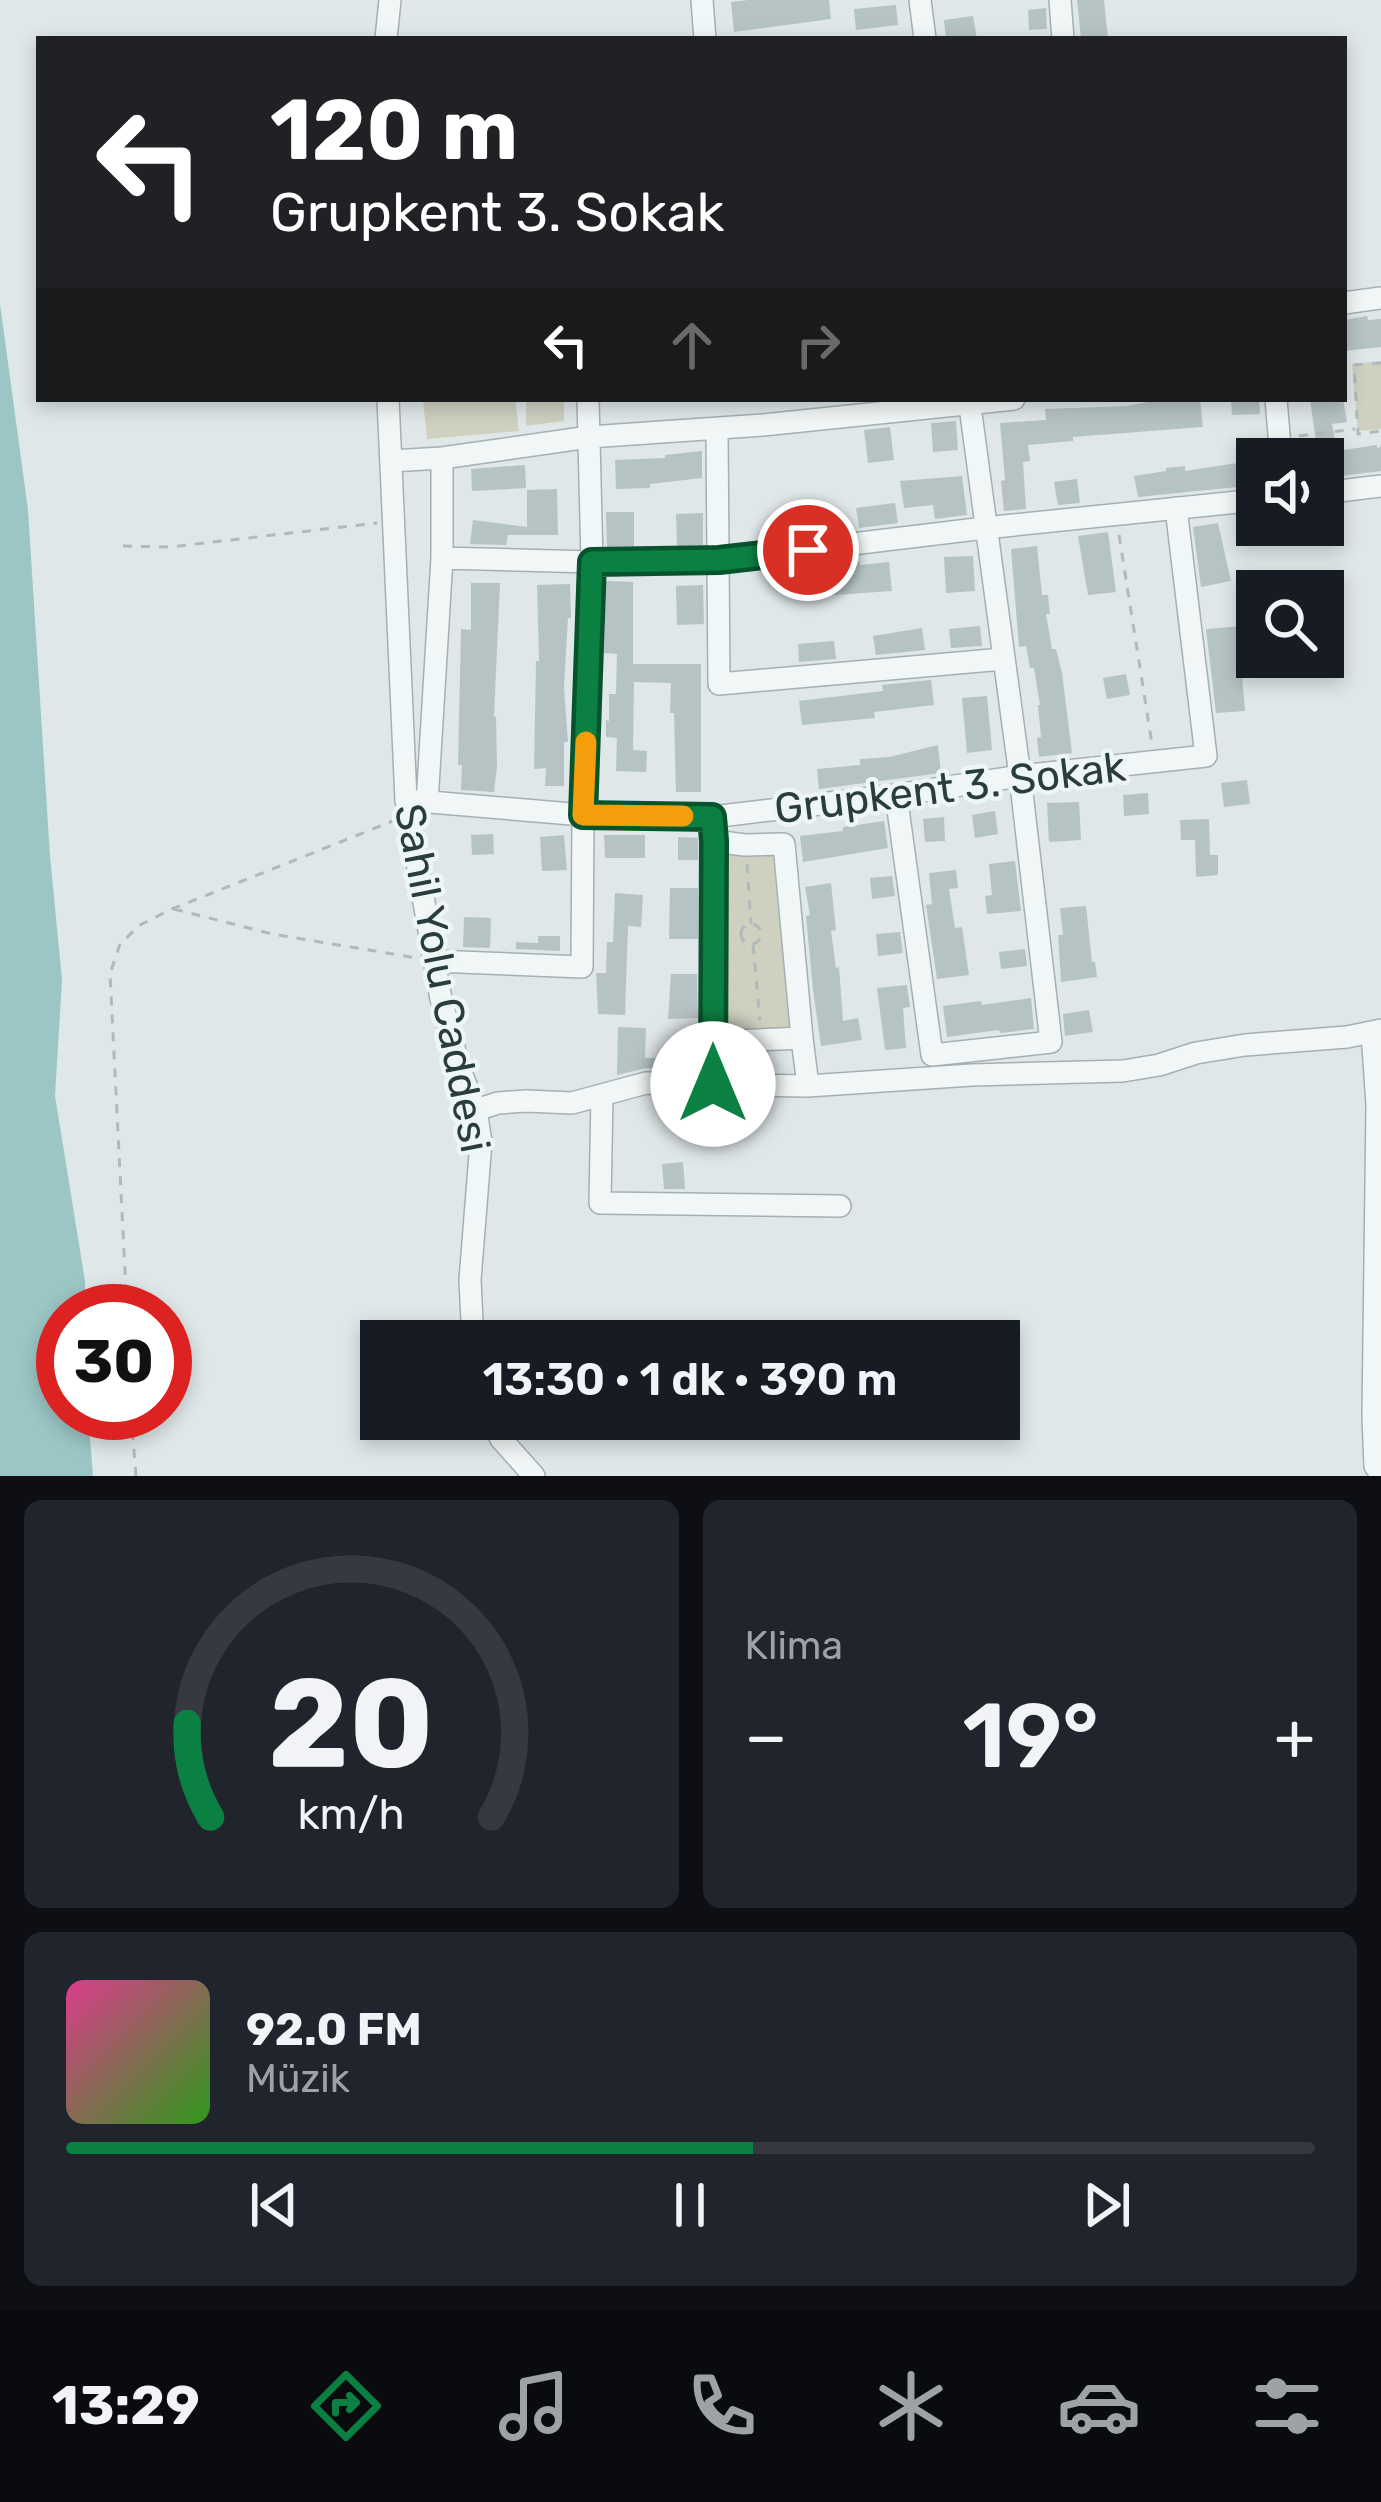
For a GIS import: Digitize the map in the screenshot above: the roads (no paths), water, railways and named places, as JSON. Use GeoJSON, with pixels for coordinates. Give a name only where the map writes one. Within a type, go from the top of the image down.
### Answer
{"type":"FeatureCollection","features":[{"type":"Feature","properties":{"kind":"street"},"geometry":{"type":"LineString","coordinates":[[386,36],[390,0]]}},
{"type":"Feature","properties":{"kind":"street"},"geometry":{"type":"LineString","coordinates":[[702,0],[705,36]]}},
{"type":"Feature","properties":{"kind":"street"},"geometry":{"type":"LineString","coordinates":[[920,0],[925,36]]}},
{"type":"Feature","properties":{"kind":"street"},"geometry":{"type":"LineString","coordinates":[[1060,0],[1063,36]]}},
{"type":"Feature","properties":{"kind":"street"},"geometry":{"type":"LineString","coordinates":[[1347,303],[1381,298]]}},
{"type":"Feature","properties":{"kind":"street","name":"Sahil Yolu Caddesi"},"geometry":{"type":"LineString","coordinates":[[388,402],[413,806],[441,999],[476,1110],[481,1142],[470,1280],[472,1320]]}},
{"type":"Feature","properties":{"kind":"street"},"geometry":{"type":"LineString","coordinates":[[434,961],[582,967],[592,562],[588,402]]}},
{"type":"Feature","properties":{"kind":"street"},"geometry":{"type":"LineString","coordinates":[[391,461],[589,437],[717,429],[819,409],[969,402],[1051,1042],[932,1055],[896,795]]}},
{"type":"Feature","properties":{"kind":"street"},"geometry":{"type":"LineString","coordinates":[[1276,402],[1280,438]]}},
{"type":"Feature","properties":{"kind":"street"},"geometry":{"type":"LineString","coordinates":[[717,429],[719,684],[1003,659]]}},
{"type":"Feature","properties":{"kind":"street"},"geometry":{"type":"LineString","coordinates":[[413,806],[442,558],[442,458]]}},
{"type":"Feature","properties":{"kind":"street"},"geometry":{"type":"LineString","coordinates":[[1344,490],[1381,486]]}},
{"type":"Feature","properties":{"kind":"street"},"geometry":{"type":"LineString","coordinates":[[442,558],[719,560],[1236,502]]}},
{"type":"Feature","properties":{"kind":"street","name":"Grupkent 3. Sokak"},"geometry":{"type":"LineString","coordinates":[[413,806],[712,817],[1206,756],[1176,508]]}},
{"type":"Feature","properties":{"kind":"street"},"geometry":{"type":"LineString","coordinates":[[712,817],[713,1084]]}},
{"type":"Feature","properties":{"kind":"street"},"geometry":{"type":"LineString","coordinates":[[714,841],[784,844],[808,1086]]}},
{"type":"Feature","properties":{"kind":"street"},"geometry":{"type":"LineString","coordinates":[[476,1110],[498,1103],[572,1103],[646,1083],[808,1086],[1124,1071],[1245,1045],[1376,1031],[1373,1417],[1375,1466],[1381,1474]]}},
{"type":"Feature","properties":{"kind":"street"},"geometry":{"type":"LineString","coordinates":[[712,1042],[802,1038]]}},
{"type":"Feature","properties":{"kind":"street"},"geometry":{"type":"LineString","coordinates":[[602,1095],[600,1204],[840,1206]]}},
{"type":"Feature","properties":{"kind":"street"},"geometry":{"type":"LineString","coordinates":[[502,1440],[533,1476]]}},
{"type":"Feature","properties":{"kind":"water"},"geometry":{"type":"Polygon","coordinates":[[[0,304],[28,510],[62,980],[55,1096],[85,1281],[36,1284],[36,1440],[90,1440],[93,1476],[0,1476],[0,304]]]}}]}
